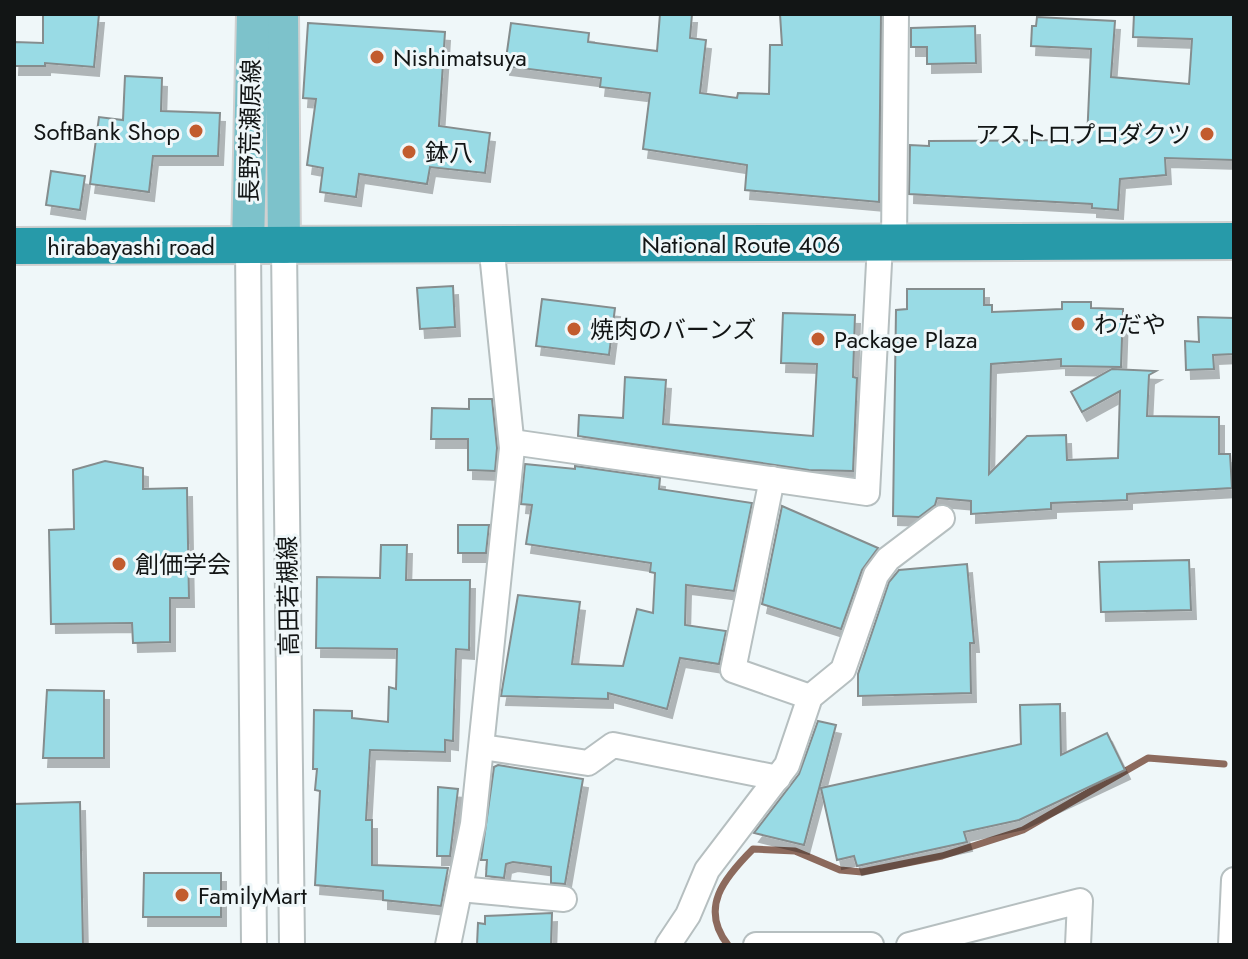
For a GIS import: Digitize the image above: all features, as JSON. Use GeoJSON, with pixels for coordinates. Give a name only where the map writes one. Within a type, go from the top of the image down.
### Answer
{"type":"FeatureCollection","features":[{"type":"Feature","properties":{"kind":"highway","name":"National Route 406"},"geometry":{"type":"LineString","coordinates":[[248,247],[491,243],[1234,241]]}},
{"type":"Feature","properties":{"kind":"highway","name":"hirabayashi road"},"geometry":{"type":"LineString","coordinates":[[14,246],[248,247]]}},
{"type":"Feature","properties":{"kind":"main road","name":"長野荒瀬原線"},"geometry":{"type":"LineString","coordinates":[[248,247],[253,14]]}},
{"type":"Feature","properties":{"kind":"main road","name":"長野荒瀬原線"},"geometry":{"type":"LineString","coordinates":[[282,14],[284,247]]}},
{"type":"Feature","properties":{"kind":"street"},"geometry":{"type":"LineString","coordinates":[[512,442],[867,493],[887,244],[896,14]]}},
{"type":"Feature","properties":{"kind":"street"},"geometry":{"type":"LineString","coordinates":[[448,945],[473,824],[512,442],[491,243]]}},
{"type":"Feature","properties":{"kind":"street","name":"高田若槻線"},"geometry":{"type":"LineString","coordinates":[[248,247],[254,945]]}},
{"type":"Feature","properties":{"kind":"street","name":"高田若槻線"},"geometry":{"type":"LineString","coordinates":[[284,247],[292,945]]}},
{"type":"Feature","properties":{"kind":"street"},"geometry":{"type":"LineString","coordinates":[[772,479],[733,670],[810,697]]}},
{"type":"Feature","properties":{"kind":"street"},"geometry":{"type":"LineString","coordinates":[[668,945],[688,915],[707,870],[787,765],[810,697],[843,670],[876,575],[888,559],[942,518]]}},
{"type":"Feature","properties":{"kind":"street"},"geometry":{"type":"LineString","coordinates":[[482,747],[588,763],[613,745],[778,778]]}},
{"type":"Feature","properties":{"kind":"street"},"geometry":{"type":"LineString","coordinates":[[1231,945],[1234,880]]}},
{"type":"Feature","properties":{"kind":"street"},"geometry":{"type":"LineString","coordinates":[[460,889],[564,899]]}},
{"type":"Feature","properties":{"kind":"street"},"geometry":{"type":"LineString","coordinates":[[909,945],[1080,901],[1078,945]]}},
{"type":"Feature","properties":{"kind":"street"},"geometry":{"type":"LineString","coordinates":[[756,945],[871,945]]}},
{"type":"Feature","properties":{"kind":"building"},"geometry":{"type":"Polygon","coordinates":[[[43,14],[99,14],[94,67],[45,63],[45,66],[14,66],[15,42],[43,43],[43,14]]]}},
{"type":"Feature","properties":{"kind":"building"},"geometry":{"type":"Polygon","coordinates":[[[660,14],[692,14],[690,38],[706,40],[700,93],[737,98],[738,93],[769,94],[770,45],[782,45],[780,14],[881,14],[879,202],[745,190],[747,165],[643,149],[650,93],[600,87],[601,78],[505,66],[511,23],[589,33],[588,42],[657,51],[660,14]]]}},
{"type":"Feature","properties":{"kind":"building"},"geometry":{"type":"Polygon","coordinates":[[[1134,14],[1234,14],[1234,160],[1165,158],[1166,175],[1120,179],[1118,210],[1092,208],[1092,204],[909,194],[910,145],[929,146],[929,141],[1087,140],[1091,49],[1031,46],[1032,26],[1036,26],[1037,17],[1115,21],[1111,77],[1189,84],[1192,39],[1133,37],[1134,14]]]}},
{"type":"Feature","properties":{"kind":"building"},"geometry":{"type":"Polygon","coordinates":[[[308,23],[445,32],[439,126],[490,133],[485,173],[430,167],[427,184],[359,174],[356,197],[320,192],[323,168],[307,165],[316,99],[303,98],[308,23]]]}},
{"type":"Feature","properties":{"kind":"building"},"geometry":{"type":"Polygon","coordinates":[[[975,26],[976,63],[927,64],[927,47],[911,47],[911,28],[975,26]]]}},
{"type":"Feature","properties":{"kind":"building"},"geometry":{"type":"Polygon","coordinates":[[[125,76],[162,78],[161,111],[220,113],[218,156],[153,156],[149,192],[90,184],[99,117],[123,120],[125,76]]]}},
{"type":"Feature","properties":{"kind":"building"},"geometry":{"type":"Polygon","coordinates":[[[51,171],[85,176],[80,210],[46,205],[51,171]]]}},
{"type":"Feature","properties":{"kind":"building"},"geometry":{"type":"Polygon","coordinates":[[[453,286],[455,327],[420,329],[417,288],[453,286]]]}},
{"type":"Feature","properties":{"kind":"building"},"geometry":{"type":"Polygon","coordinates":[[[907,289],[984,289],[984,305],[992,305],[992,312],[1062,309],[1062,302],[1091,302],[1091,308],[1123,309],[1121,367],[1061,366],[1061,359],[991,364],[989,474],[1027,436],[1066,435],[1067,460],[1118,458],[1120,391],[1082,412],[1071,392],[1112,369],[1156,371],[1149,375],[1147,416],[1219,417],[1219,454],[1230,454],[1232,488],[1127,494],[1127,500],[1051,503],[1051,509],[971,514],[971,501],[937,498],[935,505],[919,517],[893,516],[896,310],[907,309],[907,289]]]}},
{"type":"Feature","properties":{"kind":"building"},"geometry":{"type":"Polygon","coordinates":[[[542,299],[615,308],[609,355],[536,346],[542,299]]]}},
{"type":"Feature","properties":{"kind":"building"},"geometry":{"type":"Polygon","coordinates":[[[783,313],[855,315],[853,377],[857,378],[853,471],[809,470],[578,436],[579,415],[623,418],[625,377],[666,380],[663,424],[813,436],[817,364],[781,363],[783,313]]]}},
{"type":"Feature","properties":{"kind":"building"},"geometry":{"type":"Polygon","coordinates":[[[1198,317],[1234,318],[1234,354],[1213,355],[1214,369],[1186,370],[1185,341],[1199,342],[1198,317]]]}},
{"type":"Feature","properties":{"kind":"building"},"geometry":{"type":"Polygon","coordinates":[[[469,399],[492,399],[497,448],[495,471],[468,470],[468,439],[431,439],[432,408],[469,409],[469,399]]]}},
{"type":"Feature","properties":{"kind":"building","name":"創価学会"},"geometry":{"type":"Polygon","coordinates":[[[105,461],[143,468],[143,489],[187,488],[189,598],[170,598],[170,642],[133,643],[132,623],[51,624],[49,530],[74,529],[73,470],[105,461]]]}},
{"type":"Feature","properties":{"kind":"building"},"geometry":{"type":"Polygon","coordinates":[[[525,464],[575,469],[575,466],[660,478],[659,489],[752,503],[734,591],[686,585],[685,625],[726,631],[719,664],[680,658],[667,709],[608,693],[608,699],[501,696],[518,595],[580,602],[572,664],[623,666],[637,609],[653,613],[655,573],[650,572],[651,563],[526,544],[532,505],[521,504],[525,464]]]}},
{"type":"Feature","properties":{"kind":"building"},"geometry":{"type":"Polygon","coordinates":[[[782,506],[878,548],[862,570],[841,629],[762,604],[782,506]]]}},
{"type":"Feature","properties":{"kind":"building"},"geometry":{"type":"Polygon","coordinates":[[[458,525],[489,525],[486,553],[458,553],[458,525]]]}},
{"type":"Feature","properties":{"kind":"building"},"geometry":{"type":"Polygon","coordinates":[[[381,545],[407,545],[406,580],[470,580],[469,650],[456,649],[453,741],[445,740],[445,752],[370,750],[366,820],[372,820],[372,865],[448,868],[441,906],[383,900],[383,891],[315,885],[320,791],[315,790],[317,769],[313,769],[314,710],[352,711],[352,718],[388,722],[389,687],[396,689],[397,649],[316,648],[317,577],[380,578],[381,545]]]}},
{"type":"Feature","properties":{"kind":"building"},"geometry":{"type":"Polygon","coordinates":[[[1189,560],[1191,610],[1101,612],[1099,562],[1189,560]]]}},
{"type":"Feature","properties":{"kind":"building"},"geometry":{"type":"Polygon","coordinates":[[[967,564],[974,643],[970,643],[971,693],[858,696],[858,674],[889,582],[899,570],[967,564]]]}},
{"type":"Feature","properties":{"kind":"building"},"geometry":{"type":"Polygon","coordinates":[[[47,690],[104,691],[104,758],[43,758],[47,690]]]}},
{"type":"Feature","properties":{"kind":"building"},"geometry":{"type":"Polygon","coordinates":[[[1060,704],[1061,755],[1107,733],[1125,770],[1019,820],[964,832],[967,842],[857,866],[854,856],[837,860],[821,788],[1021,744],[1020,705],[1060,704]]]}},
{"type":"Feature","properties":{"kind":"building"},"geometry":{"type":"Polygon","coordinates":[[[818,721],[836,725],[804,845],[754,833],[799,774],[818,721]]]}},
{"type":"Feature","properties":{"kind":"building"},"geometry":{"type":"Polygon","coordinates":[[[498,765],[583,779],[565,884],[551,883],[551,867],[513,862],[506,864],[504,878],[486,876],[487,860],[481,860],[494,767],[498,765]]]}},
{"type":"Feature","properties":{"kind":"building"},"geometry":{"type":"Polygon","coordinates":[[[438,787],[458,789],[450,856],[437,856],[438,787]]]}},
{"type":"Feature","properties":{"kind":"building"},"geometry":{"type":"Polygon","coordinates":[[[80,802],[83,945],[14,945],[14,804],[80,802]]]}},
{"type":"Feature","properties":{"kind":"building","name":"FamilyMart"},"geometry":{"type":"Polygon","coordinates":[[[144,873],[221,873],[221,917],[143,917],[144,873]]]}},
{"type":"Feature","properties":{"kind":"building"},"geometry":{"type":"Polygon","coordinates":[[[552,913],[551,945],[477,945],[478,923],[485,924],[485,916],[552,913]]]}},
{"type":"Feature","properties":{"kind":"waterway"},"geometry":{"type":"LineString","coordinates":[[728,945],[716,918],[719,894],[733,871],[753,849],[795,851],[840,870],[862,872],[942,856],[1023,830],[1148,758],[1224,764]]}},
{"type":"Feature","properties":{"kind":"place","name":"Nishimatsuya"},"geometry":{"type":"Point","coordinates":[377,57]}},
{"type":"Feature","properties":{"kind":"place","name":"SoftBank Shop"},"geometry":{"type":"Point","coordinates":[196,131]}},
{"type":"Feature","properties":{"kind":"place","name":"アストロプロダクツ"},"geometry":{"type":"Point","coordinates":[1207,134]}},
{"type":"Feature","properties":{"kind":"place","name":"鉢八"},"geometry":{"type":"Point","coordinates":[409,152]}},
{"type":"Feature","properties":{"kind":"place","name":"わだや"},"geometry":{"type":"Point","coordinates":[1078,324]}},
{"type":"Feature","properties":{"kind":"place","name":"焼肉のバーンズ"},"geometry":{"type":"Point","coordinates":[574,329]}},
{"type":"Feature","properties":{"kind":"place","name":"Package Plaza"},"geometry":{"type":"Point","coordinates":[818,339]}},
{"type":"Feature","properties":{"kind":"place","name":"創価学会"},"geometry":{"type":"Point","coordinates":[119,564]}},
{"type":"Feature","properties":{"kind":"place","name":"FamilyMart"},"geometry":{"type":"Point","coordinates":[182,895]}}]}
